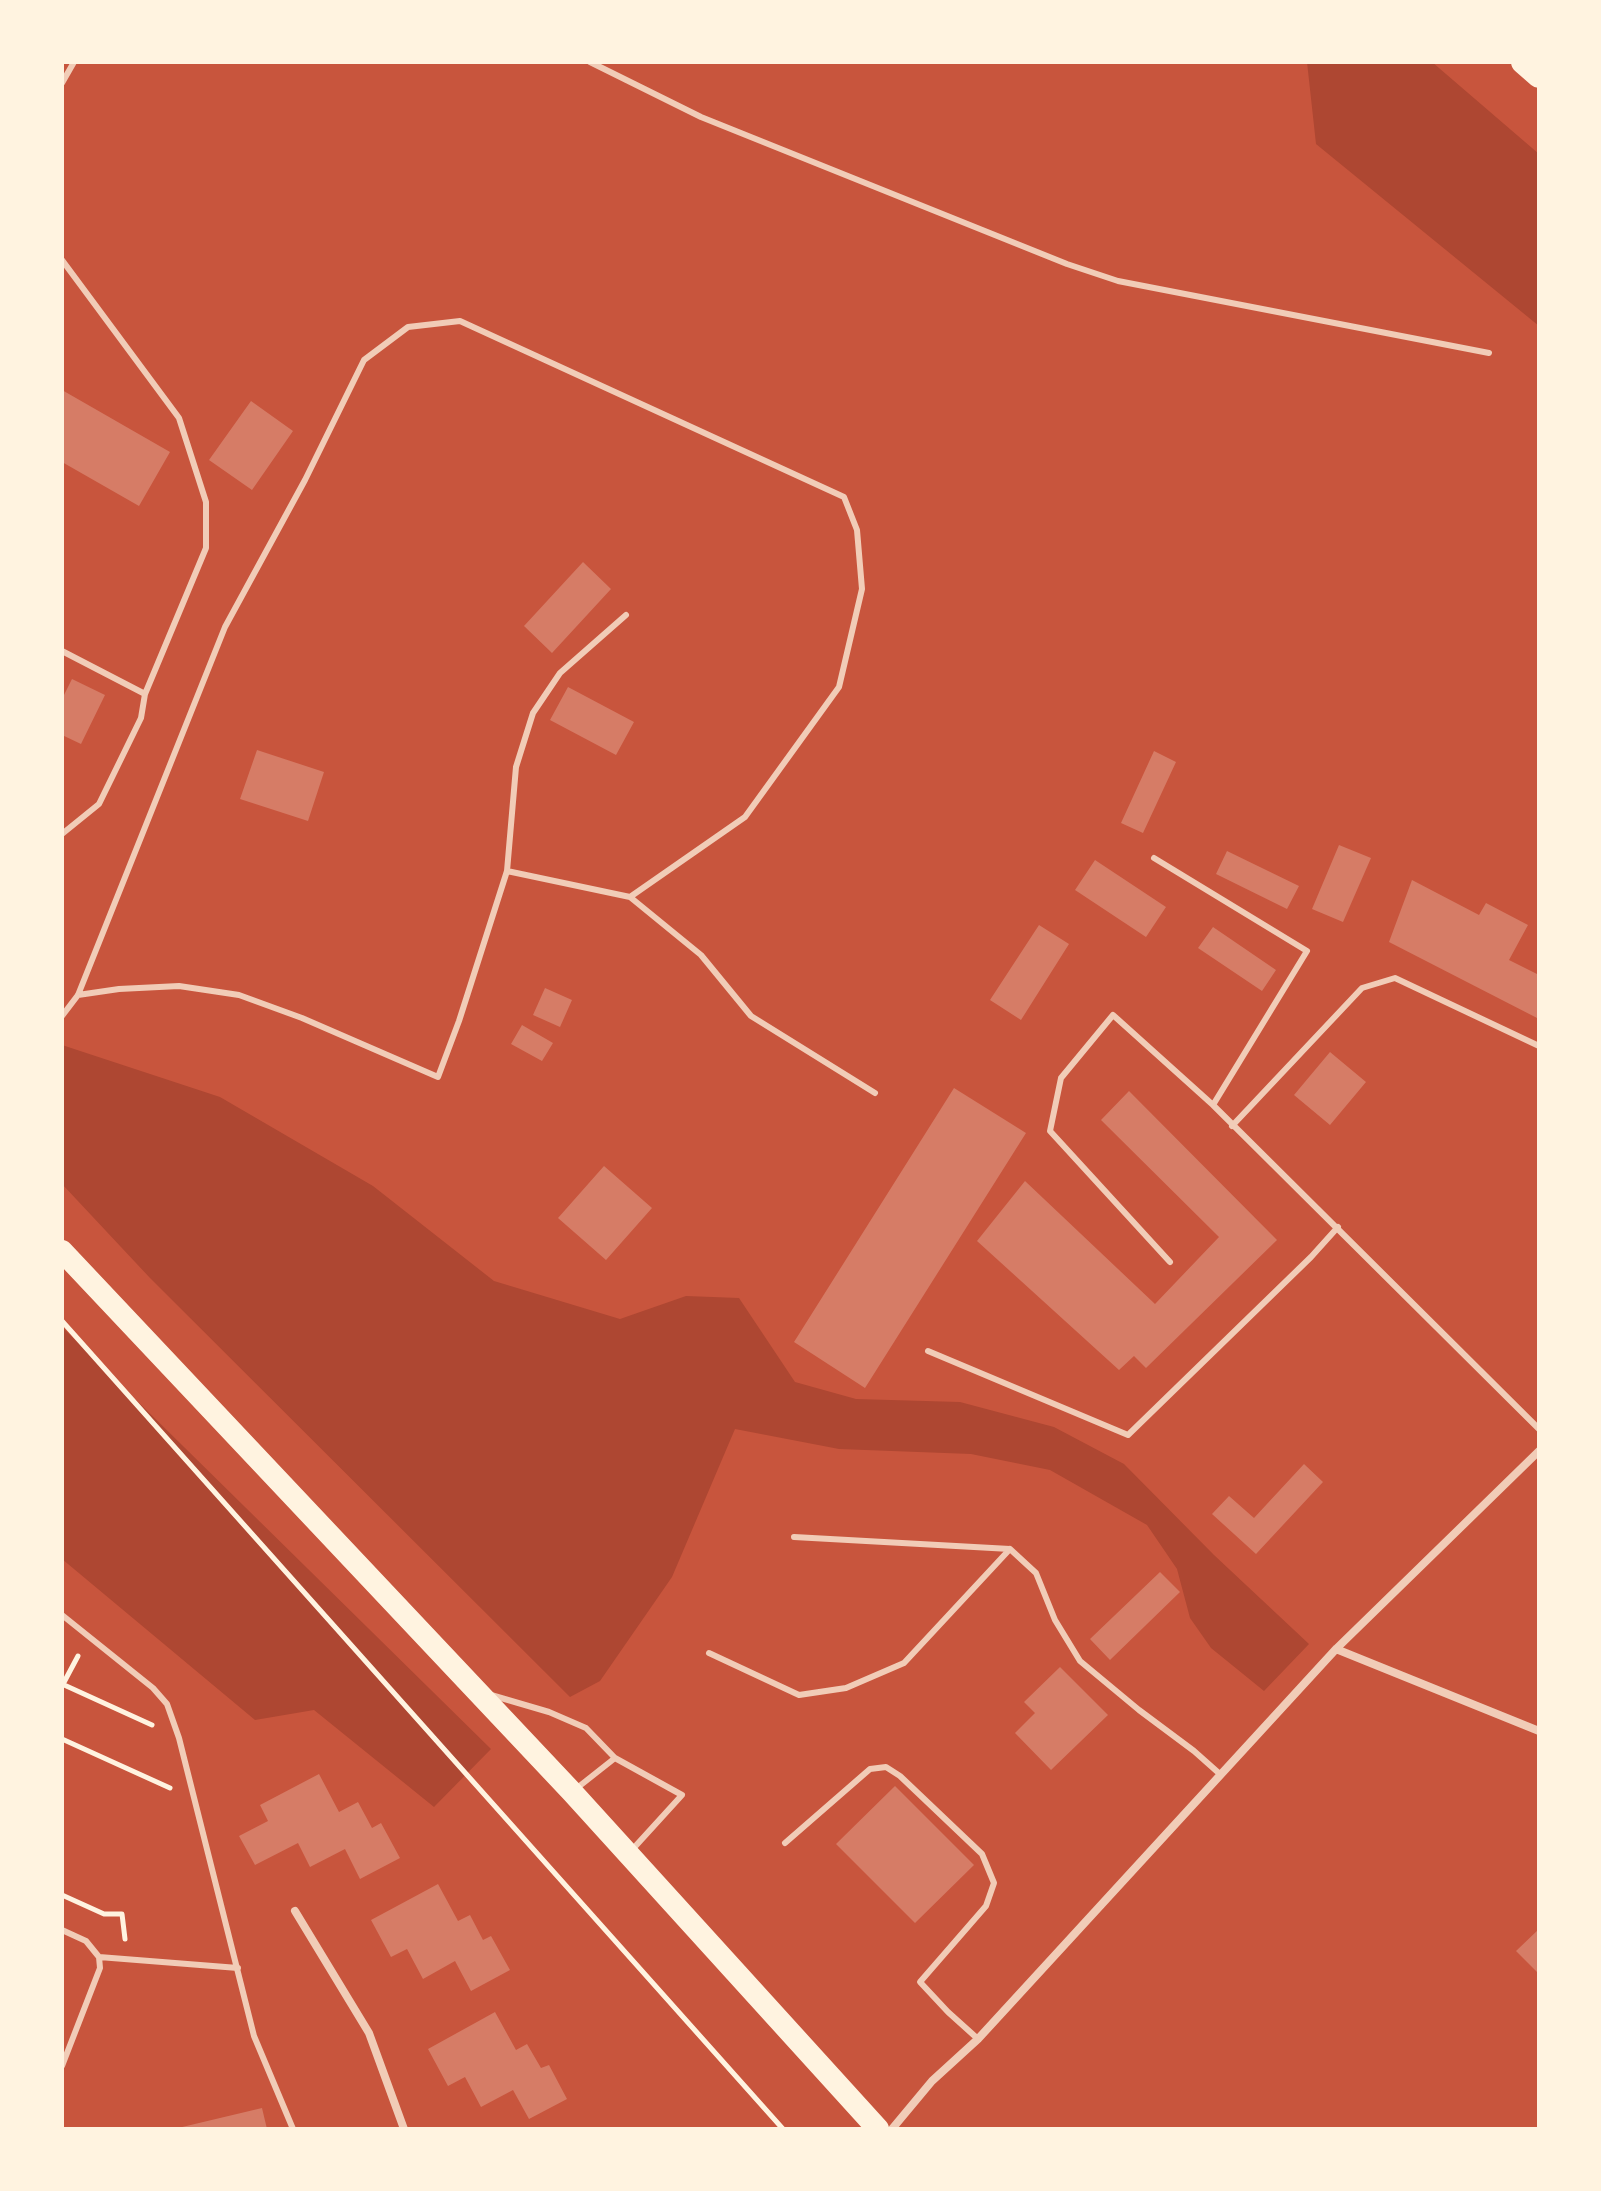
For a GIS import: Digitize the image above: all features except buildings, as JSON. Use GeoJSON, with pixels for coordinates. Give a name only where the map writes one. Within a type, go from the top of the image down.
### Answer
{"type":"FeatureCollection","features":[{"type":"Feature","properties":{"kind":"highway"},"geometry":{"type":"LineString","coordinates":[[1523,62],[1539,76]]}},
{"type":"Feature","properties":{"kind":"highway"},"geometry":{"type":"LineString","coordinates":[[62,1251],[629,1853],[878,2129]]}},
{"type":"Feature","properties":{"kind":"street"},"geometry":{"type":"LineString","coordinates":[[892,2129],[932,2081],[978,2039],[1336,1649],[1539,1451]]}},
{"type":"Feature","properties":{"kind":"street"},"geometry":{"type":"LineString","coordinates":[[1336,1649],[1539,1731]]}},
{"type":"Feature","properties":{"kind":"street"},"geometry":{"type":"LineString","coordinates":[[295,1911],[369,2033],[404,2129]]}},
{"type":"Feature","properties":{"kind":"lane"},"geometry":{"type":"LineString","coordinates":[[62,83],[74,62]]}},
{"type":"Feature","properties":{"kind":"lane"},"geometry":{"type":"LineString","coordinates":[[590,62],[701,117],[1067,264],[1118,281],[1489,353]]}},
{"type":"Feature","properties":{"kind":"lane"},"geometry":{"type":"LineString","coordinates":[[62,260],[179,418],[206,502],[206,548],[145,694],[141,718],[99,804],[62,834]]}},
{"type":"Feature","properties":{"kind":"lane"},"geometry":{"type":"LineString","coordinates":[[62,1016],[78,995],[225,627],[305,480],[364,360],[408,327],[460,321],[844,497],[857,530],[862,589],[839,687],[745,817],[630,897]]}},
{"type":"Feature","properties":{"kind":"lane"},"geometry":{"type":"LineString","coordinates":[[78,995],[179,986],[239,995],[302,1018],[438,1077],[507,871],[516,767],[533,713],[560,673],[626,615]]}},
{"type":"Feature","properties":{"kind":"lane"},"geometry":{"type":"LineString","coordinates":[[62,651],[145,694]]}},
{"type":"Feature","properties":{"kind":"lane"},"geometry":{"type":"LineString","coordinates":[[1154,858],[1307,951],[1213,1105]]}},
{"type":"Feature","properties":{"kind":"lane"},"geometry":{"type":"LineString","coordinates":[[507,871],[630,897],[701,955],[751,1016],[875,1093]]}},
{"type":"Feature","properties":{"kind":"lane"},"geometry":{"type":"LineString","coordinates":[[1232,1126],[1362,988],[1395,978],[1539,1046]]}},
{"type":"Feature","properties":{"kind":"lane"},"geometry":{"type":"LineString","coordinates":[[1170,1262],[1050,1131],[1061,1078],[1113,1015],[1213,1105],[1539,1429]]}},
{"type":"Feature","properties":{"kind":"lane"},"geometry":{"type":"LineString","coordinates":[[928,1351],[1128,1435],[1338,1227]]}},
{"type":"Feature","properties":{"kind":"lane"},"geometry":{"type":"LineString","coordinates":[[794,1537],[1010,1549],[1036,1573],[1055,1620],[1080,1661],[1221,1775]]}},
{"type":"Feature","properties":{"kind":"lane"},"geometry":{"type":"LineString","coordinates":[[709,1653],[799,1695],[846,1688],[904,1663],[1010,1549]]}},
{"type":"Feature","properties":{"kind":"lane"},"geometry":{"type":"LineString","coordinates":[[62,1615],[153,1688],[167,1704],[179,1738],[254,2036],[293,2129]]}},
{"type":"Feature","properties":{"kind":"lane"},"geometry":{"type":"LineString","coordinates":[[476,1690],[549,1712],[586,1728],[615,1758],[682,1795],[629,1853]]}},
{"type":"Feature","properties":{"kind":"lane"},"geometry":{"type":"LineString","coordinates":[[572,1792],[615,1758]]}},
{"type":"Feature","properties":{"kind":"lane"},"geometry":{"type":"LineString","coordinates":[[785,1843],[870,1769],[886,1767],[900,1776],[982,1854],[994,1883],[986,1906],[920,1982],[978,2039]]}},
{"type":"Feature","properties":{"kind":"lane"},"geometry":{"type":"LineString","coordinates":[[62,1930],[86,1941],[99,1957],[100,1968],[62,2066]]}},
{"type":"Feature","properties":{"kind":"lane"},"geometry":{"type":"LineString","coordinates":[[99,1957],[238,1968]]}},
{"type":"Feature","properties":{"kind":"path"},"geometry":{"type":"LineString","coordinates":[[62,1321],[783,2129]]}},
{"type":"Feature","properties":{"kind":"path"},"geometry":{"type":"LineString","coordinates":[[88,1635],[62,1685],[179,1738]]}},
{"type":"Feature","properties":{"kind":"path"},"geometry":{"type":"LineString","coordinates":[[62,1739],[194,1800]]}},
{"type":"Feature","properties":{"kind":"path"},"geometry":{"type":"LineString","coordinates":[[62,1895],[104,1914],[122,1914],[129,1960]]}},
{"type":"Feature","properties":{"kind":"shaded area"},"geometry":{"type":"Polygon","coordinates":[[[1307,62],[1432,62],[1539,154],[1539,326],[1316,144],[1307,62]]]}},
{"type":"Feature","properties":{"kind":"shaded area"},"geometry":{"type":"Polygon","coordinates":[[[62,1045],[220,1097],[373,1186],[494,1281],[620,1319],[686,1296],[739,1298],[795,1382],[856,1399],[960,1402],[1054,1427],[1124,1464],[1214,1555],[1309,1644],[1264,1691],[1211,1648],[1190,1618],[1177,1569],[1147,1525],[1050,1470],[971,1454],[839,1449],[735,1429],[672,1577],[600,1681],[570,1697],[150,1278],[62,1184],[62,1045]]]}},
{"type":"Feature","properties":{"kind":"shaded area"},"geometry":{"type":"Polygon","coordinates":[[[62,1327],[491,1749],[434,1807],[314,1710],[255,1720],[62,1559],[62,1327]]]}}]}
